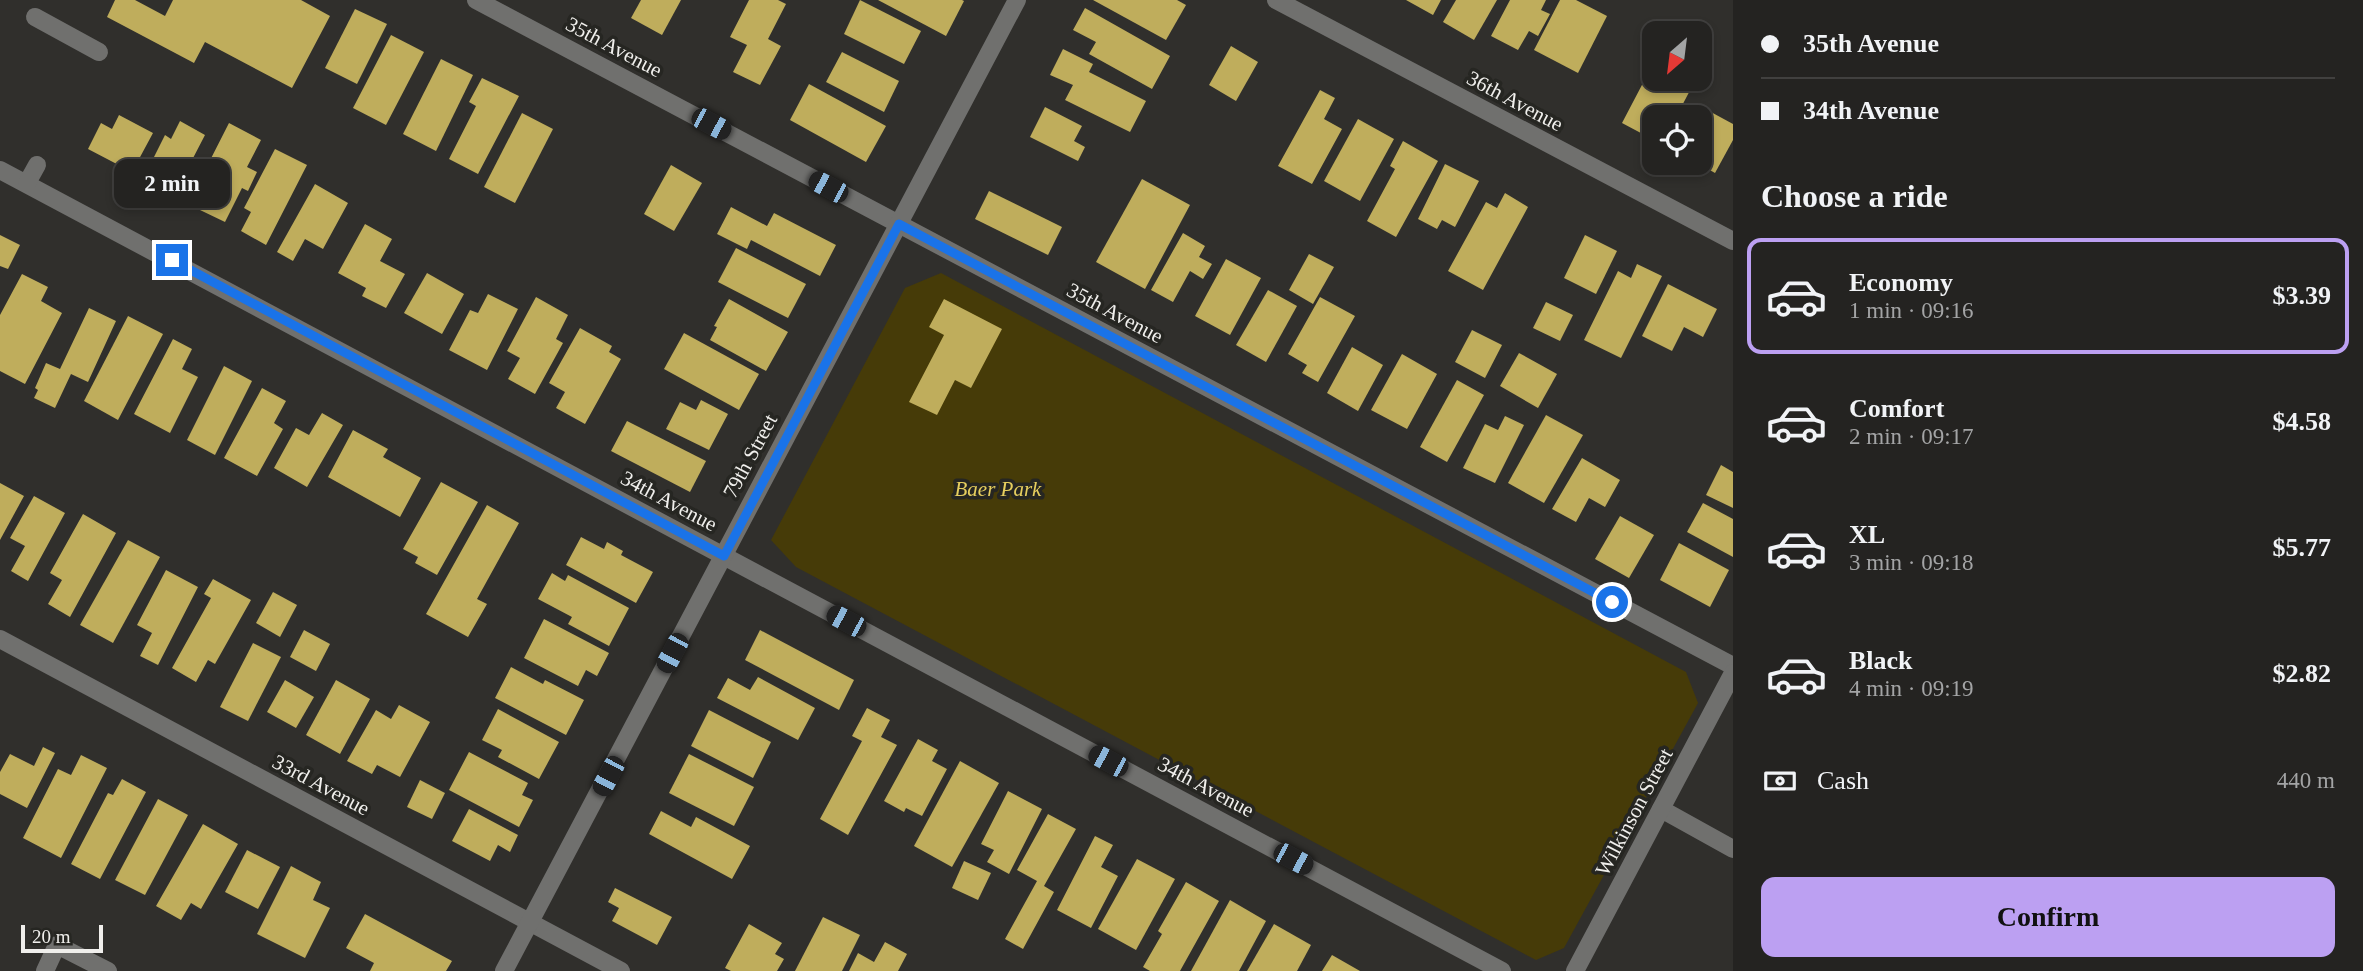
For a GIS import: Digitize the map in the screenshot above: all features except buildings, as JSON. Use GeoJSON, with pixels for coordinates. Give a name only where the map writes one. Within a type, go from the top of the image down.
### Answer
{"type":"FeatureCollection","features":[{"type":"Feature","properties":{"kind":"street","name":"35th Avenue"},"geometry":{"type":"LineString","coordinates":[[476,0],[1733,666]]}},
{"type":"Feature","properties":{"kind":"street","name":"79th Street"},"geometry":{"type":"LineString","coordinates":[[504,971],[1017,0]]}},
{"type":"Feature","properties":{"kind":"street","name":"36th Avenue"},"geometry":{"type":"LineString","coordinates":[[1276,0],[1733,242]]}},
{"type":"Feature","properties":{"kind":"street"},"geometry":{"type":"LineString","coordinates":[[35,17],[99,52]]}},
{"type":"Feature","properties":{"kind":"street"},"geometry":{"type":"LineString","coordinates":[[27,183],[37,165]]}},
{"type":"Feature","properties":{"kind":"street","name":"34th Avenue"},"geometry":{"type":"LineString","coordinates":[[0,170],[1502,971]]}},
{"type":"Feature","properties":{"kind":"street","name":"33rd Avenue"},"geometry":{"type":"LineString","coordinates":[[0,639],[621,971]]}},
{"type":"Feature","properties":{"kind":"street","name":"Wilkinson Street"},"geometry":{"type":"LineString","coordinates":[[1575,971],[1733,674]]}},
{"type":"Feature","properties":{"kind":"street"},"geometry":{"type":"LineString","coordinates":[[1661,808],[1733,849]]}},
{"type":"Feature","properties":{"kind":"street"},"geometry":{"type":"LineString","coordinates":[[45,971],[57,945],[108,971]]}},
{"type":"Feature","properties":{"kind":"green space","name":"Baer Park"},"geometry":{"type":"Polygon","coordinates":[[[941,273],[1686,672],[1698,703],[1564,948],[1536,960],[796,567],[771,540],[905,288],[941,273]]]}},
{"type":"Feature","properties":{"kind":"route"},"geometry":{"type":"LineString","coordinates":[[172,260],[724,556],[899,224],[1612,602]]}}]}
